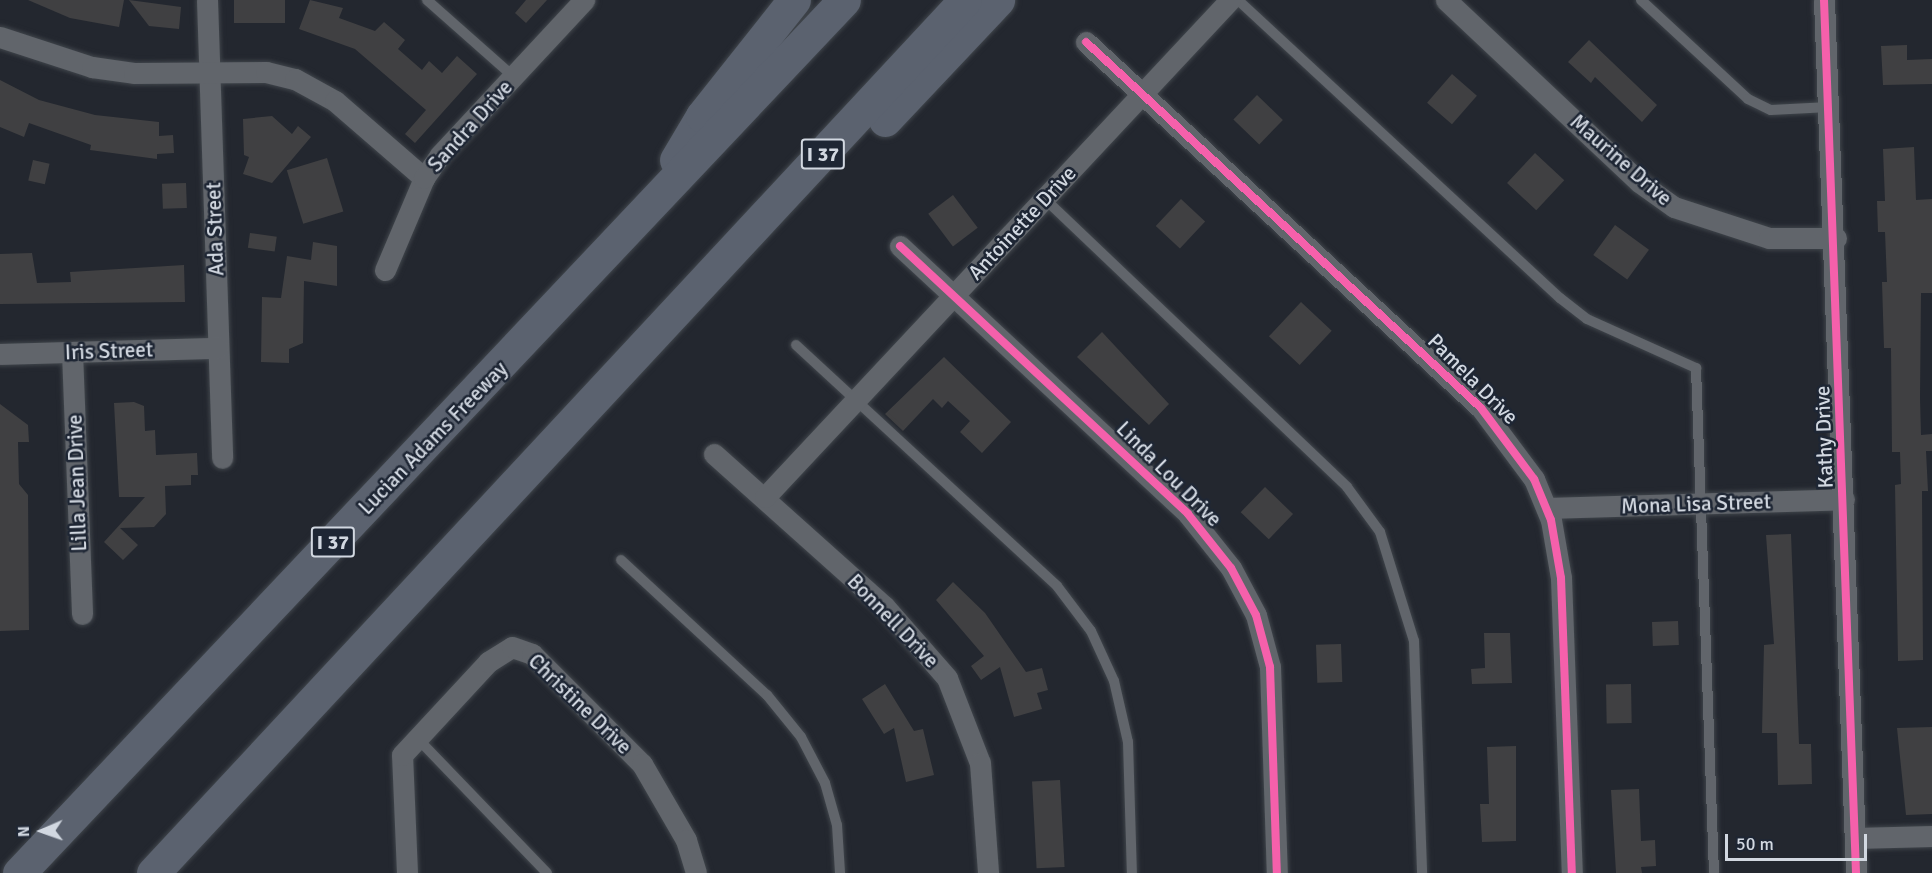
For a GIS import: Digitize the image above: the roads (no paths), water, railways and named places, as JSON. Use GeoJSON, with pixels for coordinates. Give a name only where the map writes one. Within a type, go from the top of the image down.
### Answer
{"type":"FeatureCollection","features":[{"type":"Feature","properties":{"kind":"highway"},"geometry":{"type":"LineString","coordinates":[[645,212],[702,116],[794,0]]}},
{"type":"Feature","properties":{"kind":"highway","name":"Lucian Adams Freeway"},"geometry":{"type":"LineString","coordinates":[[19,873],[844,0]]}},
{"type":"Feature","properties":{"kind":"highway","name":"I 37"},"geometry":{"type":"LineString","coordinates":[[153,873],[965,0]]}},
{"type":"Feature","properties":{"kind":"highway"},"geometry":{"type":"LineString","coordinates":[[680,307],[802,207],[998,0]]}},
{"type":"Feature","properties":{"kind":"street","name":"Ada Street"},"geometry":{"type":"LineString","coordinates":[[207,0],[222,458]]}},
{"type":"Feature","properties":{"kind":"street","name":"Sandra Drive"},"geometry":{"type":"LineString","coordinates":[[385,270],[424,178],[584,0]]}},
{"type":"Feature","properties":{"kind":"street","name":"Antoinette Drive"},"geometry":{"type":"LineString","coordinates":[[765,497],[1230,0]]}},
{"type":"Feature","properties":{"kind":"street","name":"Maurine Drive"},"geometry":{"type":"LineString","coordinates":[[1446,0],[1639,182],[1674,207],[1769,238],[1836,238]]}},
{"type":"Feature","properties":{"kind":"street","name":"Kathy Drive"},"geometry":{"type":"LineString","coordinates":[[1824,0],[1836,238],[1856,873]]}},
{"type":"Feature","properties":{"kind":"street"},"geometry":{"type":"LineString","coordinates":[[0,37],[92,67],[134,73],[210,70],[266,72],[309,85],[424,178]]}},
{"type":"Feature","properties":{"kind":"street","name":"Pamela Drive"},"geometry":{"type":"LineString","coordinates":[[1086,42],[1481,408],[1519,454],[1548,508],[1561,578],[1572,873]]}},
{"type":"Feature","properties":{"kind":"street","name":"Linda Lou Drive"},"geometry":{"type":"LineString","coordinates":[[900,246],[1188,514],[1245,591],[1264,640],[1273,693],[1277,873]]}},
{"type":"Feature","properties":{"kind":"street","name":"Iris Street"},"geometry":{"type":"LineString","coordinates":[[0,354],[218,348]]}},
{"type":"Feature","properties":{"kind":"street","name":"Lilla Jean Drive"},"geometry":{"type":"LineString","coordinates":[[72,352],[82,614]]}},
{"type":"Feature","properties":{"kind":"street","name":"Bonnell Drive"},"geometry":{"type":"LineString","coordinates":[[714,454],[765,497],[884,606],[947,678],[980,763],[988,873]]}},
{"type":"Feature","properties":{"kind":"street","name":"Mona Lisa Street"},"geometry":{"type":"LineString","coordinates":[[1548,508],[1844,499]]}},
{"type":"Feature","properties":{"kind":"street","name":"Christine Drive"},"geometry":{"type":"LineString","coordinates":[[407,873],[402,755],[502,651],[522,649],[642,764],[663,794],[696,873]]}},
{"type":"Feature","properties":{"kind":"street"},"geometry":{"type":"LineString","coordinates":[[1855,838],[1932,836]]}},
{"type":"Feature","properties":{"kind":"lane"},"geometry":{"type":"LineString","coordinates":[[427,0],[514,77]]}},
{"type":"Feature","properties":{"kind":"lane"},"geometry":{"type":"LineString","coordinates":[[1238,0],[1560,298],[1587,319],[1696,368],[1703,504],[1714,873]]}},
{"type":"Feature","properties":{"kind":"lane"},"geometry":{"type":"LineString","coordinates":[[1641,0],[1748,99],[1771,110],[1829,107]]}},
{"type":"Feature","properties":{"kind":"lane"},"geometry":{"type":"LineString","coordinates":[[1045,199],[1347,487],[1380,532],[1414,641],[1422,873]]}},
{"type":"Feature","properties":{"kind":"lane"},"geometry":{"type":"LineString","coordinates":[[796,345],[854,402],[1057,586],[1091,631],[1114,681],[1128,742],[1132,873]]}},
{"type":"Feature","properties":{"kind":"lane"},"geometry":{"type":"LineString","coordinates":[[621,560],[766,695],[801,737],[825,783],[837,825],[840,873]]}},
{"type":"Feature","properties":{"kind":"lane"},"geometry":{"type":"LineString","coordinates":[[418,739],[547,873]]}}]}
